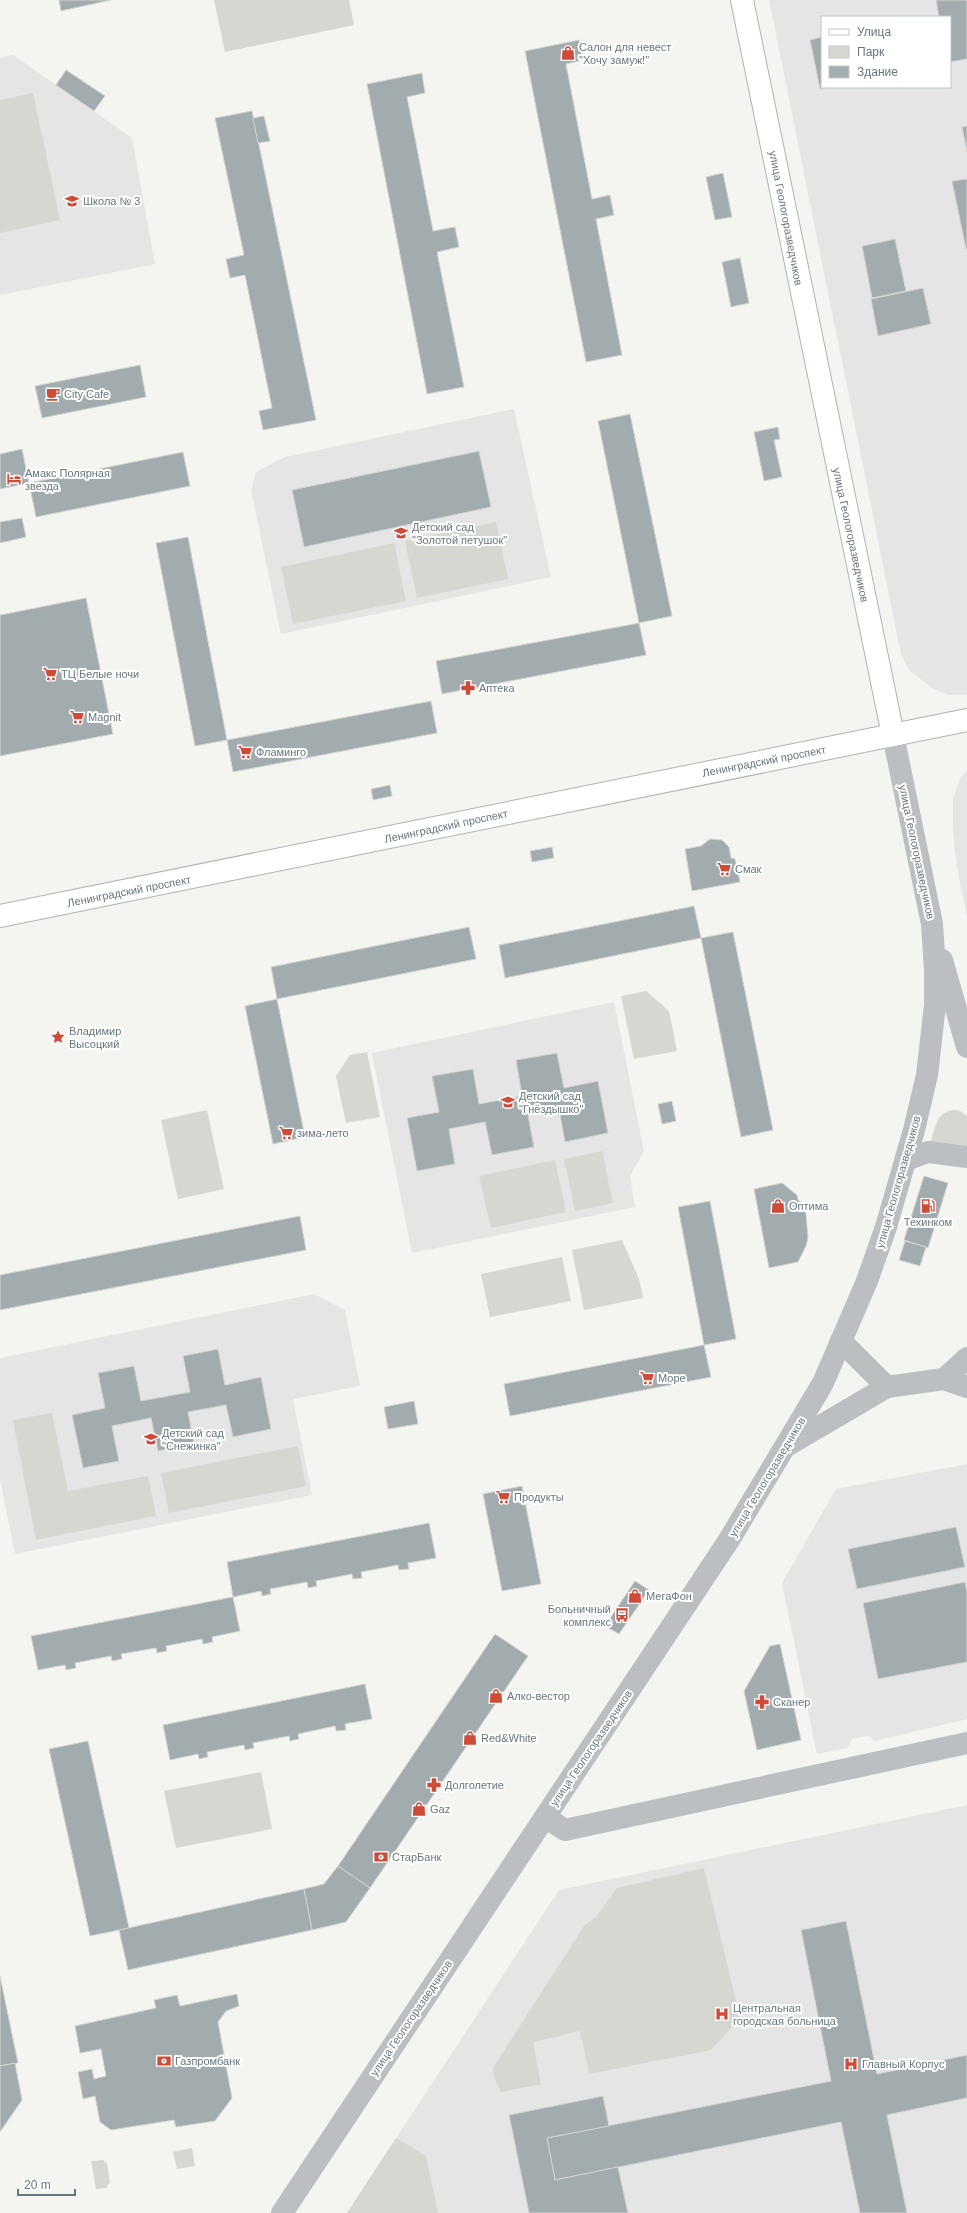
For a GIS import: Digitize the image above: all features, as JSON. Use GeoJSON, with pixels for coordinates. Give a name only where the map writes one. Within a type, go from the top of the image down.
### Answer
{"type":"FeatureCollection","features":[{"type":"Feature","properties":{"kind":"main road","name":"улица Геологоразведчиков"},"geometry":{"type":"LineString","coordinates":[[742,0],[893,735]]}},
{"type":"Feature","properties":{"kind":"main road","name":"Ленинградский проспект"},"geometry":{"type":"LineString","coordinates":[[0,916],[967,720]]}},
{"type":"Feature","properties":{"kind":"street","name":"улица Геологоразведчиков"},"geometry":{"type":"LineString","coordinates":[[282,2213],[729,1540],[787,1446],[823,1383],[869,1275],[886,1227],[906,1160],[927,1075],[933,1037],[935,970],[932,924],[893,735]]}},
{"type":"Feature","properties":{"kind":"street"},"geometry":{"type":"LineString","coordinates":[[932,924],[967,1047]]}},
{"type":"Feature","properties":{"kind":"street"},"geometry":{"type":"LineString","coordinates":[[906,1160],[928,1152],[967,1157]]}},
{"type":"Feature","properties":{"kind":"street"},"geometry":{"type":"LineString","coordinates":[[841,1341],[887,1387]]}},
{"type":"Feature","properties":{"kind":"street"},"geometry":{"type":"LineString","coordinates":[[944,1379],[967,1358]]}},
{"type":"Feature","properties":{"kind":"street"},"geometry":{"type":"LineString","coordinates":[[787,1446],[887,1387],[944,1379],[967,1387]]}},
{"type":"Feature","properties":{"kind":"street"},"geometry":{"type":"LineString","coordinates":[[545,1817],[565,1830],[967,1743]]}},
{"type":"Feature","properties":{"kind":"shaded area"},"geometry":{"type":"Polygon","coordinates":[[[769,0],[967,0],[967,695],[949,695],[933,689],[909,670],[901,654],[769,0]]]}},
{"type":"Feature","properties":{"kind":"shaded area","name":"Школа № 3"},"geometry":{"type":"Polygon","coordinates":[[[13,55],[132,138],[155,264],[0,295],[0,58],[13,55]]]}},
{"type":"Feature","properties":{"kind":"shaded area","name":"Детский сад \"Золотой петушок\""},"geometry":{"type":"Polygon","coordinates":[[[514,409],[551,577],[281,634],[251,490],[256,472],[285,457],[514,409]]]}},
{"type":"Feature","properties":{"kind":"shaded area"},"geometry":{"type":"Polygon","coordinates":[[[967,770],[967,917],[957,868],[953,830],[953,798],[961,777],[967,770]]]}},
{"type":"Feature","properties":{"kind":"shaded area","name":"Детский сад \"Гнёздышко\""},"geometry":{"type":"Polygon","coordinates":[[[614,1002],[644,1151],[630,1176],[635,1207],[412,1253],[372,1053],[614,1002]]]}},
{"type":"Feature","properties":{"kind":"shaded area","name":"Детский сад \"Снежинка\""},"geometry":{"type":"Polygon","coordinates":[[[314,1294],[345,1310],[360,1386],[293,1399],[312,1495],[15,1554],[0,1480],[0,1358],[314,1294]]]}},
{"type":"Feature","properties":{"kind":"shaded area"},"geometry":{"type":"Polygon","coordinates":[[[967,1464],[967,1719],[875,1741],[869,1736],[852,1739],[847,1748],[817,1754],[782,1583],[836,1489],[967,1464]]]}},
{"type":"Feature","properties":{"kind":"shaded area","name":"Центральная городская больница"},"geometry":{"type":"Polygon","coordinates":[[[967,1805],[967,2213],[347,2213],[559,1890],[967,1805]]]}},
{"type":"Feature","properties":{"kind":"green space"},"geometry":{"type":"Polygon","coordinates":[[[214,0],[349,0],[354,25],[225,52],[214,0]]]}},
{"type":"Feature","properties":{"kind":"green space"},"geometry":{"type":"Polygon","coordinates":[[[33,93],[60,220],[0,233],[0,100],[33,93]]]}},
{"type":"Feature","properties":{"kind":"green space"},"geometry":{"type":"Polygon","coordinates":[[[496,522],[508,579],[417,598],[405,541],[496,522]]]}},
{"type":"Feature","properties":{"kind":"green space"},"geometry":{"type":"Polygon","coordinates":[[[394,543],[406,601],[293,624],[281,567],[394,543]]]}},
{"type":"Feature","properties":{"kind":"green space"},"geometry":{"type":"Polygon","coordinates":[[[646,991],[669,1011],[677,1051],[634,1059],[621,996],[646,991]]]}},
{"type":"Feature","properties":{"kind":"green space"},"geometry":{"type":"Polygon","coordinates":[[[367,1052],[380,1117],[346,1123],[336,1076],[350,1055],[367,1052]]]}},
{"type":"Feature","properties":{"kind":"green space"},"geometry":{"type":"Polygon","coordinates":[[[207,1110],[224,1189],[178,1199],[161,1120],[207,1110]]]}},
{"type":"Feature","properties":{"kind":"green space"},"geometry":{"type":"Polygon","coordinates":[[[955,1110],[960,1111],[967,1116],[967,1152],[931,1142],[938,1121],[944,1113],[955,1110]]]}},
{"type":"Feature","properties":{"kind":"green space"},"geometry":{"type":"Polygon","coordinates":[[[602,1151],[613,1203],[575,1211],[564,1159],[602,1151]]]}},
{"type":"Feature","properties":{"kind":"green space"},"geometry":{"type":"Polygon","coordinates":[[[555,1160],[566,1212],[491,1228],[479,1176],[555,1160]]]}},
{"type":"Feature","properties":{"kind":"green space"},"geometry":{"type":"Polygon","coordinates":[[[622,1240],[639,1279],[643,1298],[584,1310],[572,1250],[622,1240]]]}},
{"type":"Feature","properties":{"kind":"green space"},"geometry":{"type":"Polygon","coordinates":[[[562,1257],[571,1301],[490,1317],[481,1274],[562,1257]]]}},
{"type":"Feature","properties":{"kind":"green space"},"geometry":{"type":"Polygon","coordinates":[[[52,1413],[68,1491],[148,1476],[156,1516],[36,1540],[13,1420],[52,1413]]]}},
{"type":"Feature","properties":{"kind":"green space"},"geometry":{"type":"Polygon","coordinates":[[[298,1446],[306,1486],[169,1513],[161,1473],[298,1446]]]}},
{"type":"Feature","properties":{"kind":"green space"},"geometry":{"type":"Polygon","coordinates":[[[261,1772],[272,1829],[176,1848],[164,1791],[261,1772]]]}},
{"type":"Feature","properties":{"kind":"green space"},"geometry":{"type":"Polygon","coordinates":[[[704,1868],[740,2018],[711,2050],[589,2074],[580,2031],[533,2042],[541,2084],[501,2092],[494,2077],[493,2068],[584,1926],[596,1917],[617,1888],[704,1868]]]}},
{"type":"Feature","properties":{"kind":"green space"},"geometry":{"type":"Polygon","coordinates":[[[396,2138],[426,2156],[438,2213],[347,2213],[396,2138]]]}},
{"type":"Feature","properties":{"kind":"green space"},"geometry":{"type":"Polygon","coordinates":[[[192,2148],[195,2166],[177,2169],[173,2152],[192,2148]]]}},
{"type":"Feature","properties":{"kind":"green space"},"geometry":{"type":"Polygon","coordinates":[[[103,2160],[107,2164],[110,2182],[106,2188],[96,2189],[91,2161],[103,2160]]]}},
{"type":"Feature","properties":{"kind":"building"},"geometry":{"type":"Polygon","coordinates":[[[59,0],[111,0],[61,11],[59,0]]]}},
{"type":"Feature","properties":{"kind":"building"},"geometry":{"type":"Polygon","coordinates":[[[936,0],[967,0],[967,59],[951,62],[951,16],[939,16],[936,0]]]}},
{"type":"Feature","properties":{"kind":"building"},"geometry":{"type":"Polygon","coordinates":[[[821,37],[821,88],[825,88],[820,89],[810,40],[821,37]]]}},
{"type":"Feature","properties":{"kind":"building"},"geometry":{"type":"Polygon","coordinates":[[[579,40],[583,60],[566,64],[592,199],[610,195],[614,215],[596,219],[622,355],[586,362],[525,51],[579,40]]]}},
{"type":"Feature","properties":{"kind":"building"},"geometry":{"type":"Polygon","coordinates":[[[66,70],[105,96],[94,111],[56,85],[66,70]]]}},
{"type":"Feature","properties":{"kind":"building"},"geometry":{"type":"Polygon","coordinates":[[[422,73],[425,93],[407,97],[433,231],[455,227],[459,247],[437,252],[464,387],[427,394],[367,84],[422,73]]]}},
{"type":"Feature","properties":{"kind":"building"},"geometry":{"type":"Polygon","coordinates":[[[252,111],[316,420],[263,430],[259,411],[272,408],[245,275],[230,278],[226,259],[244,255],[215,118],[252,111]]]}},
{"type":"Feature","properties":{"kind":"building"},"geometry":{"type":"Polygon","coordinates":[[[264,116],[270,141],[258,143],[253,118],[264,116]]]}},
{"type":"Feature","properties":{"kind":"building"},"geometry":{"type":"Polygon","coordinates":[[[967,126],[967,152],[962,127],[967,126]]]}},
{"type":"Feature","properties":{"kind":"building"},"geometry":{"type":"Polygon","coordinates":[[[723,173],[732,217],[715,220],[706,177],[723,173]]]}},
{"type":"Feature","properties":{"kind":"building"},"geometry":{"type":"Polygon","coordinates":[[[967,179],[967,249],[966,249],[952,181],[967,179]]]}},
{"type":"Feature","properties":{"kind":"building"},"geometry":{"type":"Polygon","coordinates":[[[895,239],[906,291],[872,298],[862,246],[895,239]]]}},
{"type":"Feature","properties":{"kind":"building"},"geometry":{"type":"Polygon","coordinates":[[[740,258],[749,303],[731,307],[722,262],[740,258]]]}},
{"type":"Feature","properties":{"kind":"building"},"geometry":{"type":"Polygon","coordinates":[[[923,288],[931,324],[878,336],[871,299],[923,288]]]}},
{"type":"Feature","properties":{"kind":"building"},"geometry":{"type":"Polygon","coordinates":[[[140,365],[146,397],[42,418],[35,386],[140,365]]]}},
{"type":"Feature","properties":{"kind":"building"},"geometry":{"type":"Polygon","coordinates":[[[630,414],[672,616],[639,623],[598,421],[630,414]]]}},
{"type":"Feature","properties":{"kind":"building"},"geometry":{"type":"Polygon","coordinates":[[[778,427],[780,439],[774,440],[782,477],[764,481],[754,432],[778,427]]]}},
{"type":"Feature","properties":{"kind":"building"},"geometry":{"type":"Polygon","coordinates":[[[22,449],[29,483],[0,489],[0,454],[22,449]]]}},
{"type":"Feature","properties":{"kind":"building"},"geometry":{"type":"Polygon","coordinates":[[[479,451],[491,507],[304,547],[292,490],[479,451]]]}},
{"type":"Feature","properties":{"kind":"building"},"geometry":{"type":"Polygon","coordinates":[[[183,452],[190,486],[36,517],[29,483],[183,452]]]}},
{"type":"Feature","properties":{"kind":"building"},"geometry":{"type":"Polygon","coordinates":[[[22,518],[26,537],[0,543],[0,522],[22,518]]]}},
{"type":"Feature","properties":{"kind":"building"},"geometry":{"type":"Polygon","coordinates":[[[188,537],[227,740],[195,746],[156,543],[188,537]]]}},
{"type":"Feature","properties":{"kind":"building","name":"ТЦ Белые ночи"},"geometry":{"type":"Polygon","coordinates":[[[86,598],[113,734],[0,756],[0,615],[86,598]]]}},
{"type":"Feature","properties":{"kind":"building"},"geometry":{"type":"Polygon","coordinates":[[[639,623],[646,655],[442,694],[436,661],[639,623]]]}},
{"type":"Feature","properties":{"kind":"building"},"geometry":{"type":"Polygon","coordinates":[[[431,701],[437,733],[233,772],[227,740],[431,701]]]}},
{"type":"Feature","properties":{"kind":"building"},"geometry":{"type":"Polygon","coordinates":[[[390,785],[392,796],[373,800],[371,789],[390,785]]]}},
{"type":"Feature","properties":{"kind":"building"},"geometry":{"type":"Polygon","coordinates":[[[710,839],[722,840],[729,847],[731,858],[735,859],[740,882],[692,891],[685,849],[701,846],[710,839]]]}},
{"type":"Feature","properties":{"kind":"building"},"geometry":{"type":"Polygon","coordinates":[[[552,847],[554,858],[532,862],[530,851],[552,847]]]}},
{"type":"Feature","properties":{"kind":"building"},"geometry":{"type":"Polygon","coordinates":[[[694,906],[701,938],[505,978],[499,945],[694,906]]]}},
{"type":"Feature","properties":{"kind":"building"},"geometry":{"type":"Polygon","coordinates":[[[469,927],[476,959],[277,999],[271,967],[469,927]]]}},
{"type":"Feature","properties":{"kind":"building"},"geometry":{"type":"Polygon","coordinates":[[[733,932],[773,1130],[741,1137],[701,938],[733,932]]]}},
{"type":"Feature","properties":{"kind":"building"},"geometry":{"type":"Polygon","coordinates":[[[277,999],[305,1137],[273,1144],[245,1006],[277,999]]]}},
{"type":"Feature","properties":{"kind":"building"},"geometry":{"type":"Polygon","coordinates":[[[557,1053],[564,1088],[598,1081],[608,1133],[565,1142],[559,1109],[528,1115],[534,1147],[492,1155],[485,1122],[449,1129],[455,1164],[417,1171],[407,1118],[439,1112],[432,1076],[473,1069],[479,1104],[522,1096],[516,1060],[557,1053]]]}},
{"type":"Feature","properties":{"kind":"building"},"geometry":{"type":"Polygon","coordinates":[[[672,1101],[676,1121],[662,1124],[658,1104],[672,1101]]]}},
{"type":"Feature","properties":{"kind":"building"},"geometry":{"type":"Polygon","coordinates":[[[924,1176],[948,1183],[928,1248],[904,1240],[924,1176]]]}},
{"type":"Feature","properties":{"kind":"building"},"geometry":{"type":"Polygon","coordinates":[[[782,1183],[797,1195],[798,1200],[803,1204],[806,1214],[808,1238],[806,1246],[798,1262],[769,1268],[754,1189],[782,1183]]]}},
{"type":"Feature","properties":{"kind":"building"},"geometry":{"type":"Polygon","coordinates":[[[710,1201],[736,1339],[704,1345],[678,1207],[710,1201]]]}},
{"type":"Feature","properties":{"kind":"building"},"geometry":{"type":"Polygon","coordinates":[[[300,1216],[306,1250],[0,1310],[0,1275],[300,1216]]]}},
{"type":"Feature","properties":{"kind":"building"},"geometry":{"type":"Polygon","coordinates":[[[905,1241],[926,1247],[920,1266],[899,1260],[905,1241]]]}},
{"type":"Feature","properties":{"kind":"building"},"geometry":{"type":"Polygon","coordinates":[[[704,1345],[711,1377],[510,1416],[504,1384],[704,1345]]]}},
{"type":"Feature","properties":{"kind":"building"},"geometry":{"type":"Polygon","coordinates":[[[218,1349],[225,1385],[261,1377],[271,1429],[233,1437],[226,1405],[188,1412],[194,1444],[158,1451],[151,1418],[112,1426],[119,1461],[83,1468],[72,1415],[105,1408],[98,1373],[134,1366],[141,1401],[190,1392],[183,1356],[218,1349]]]}},
{"type":"Feature","properties":{"kind":"building"},"geometry":{"type":"Polygon","coordinates":[[[414,1401],[418,1424],[388,1429],[384,1407],[414,1401]]]}},
{"type":"Feature","properties":{"kind":"building"},"geometry":{"type":"Polygon","coordinates":[[[522,1486],[541,1584],[502,1591],[483,1494],[522,1486]]]}},
{"type":"Feature","properties":{"kind":"building"},"geometry":{"type":"Polygon","coordinates":[[[429,1523],[436,1558],[408,1563],[409,1569],[399,1570],[398,1565],[361,1572],[362,1578],[353,1579],[352,1574],[316,1581],[317,1586],[308,1588],[307,1582],[270,1589],[271,1594],[262,1596],[261,1591],[233,1597],[227,1562],[429,1523]]]}},
{"type":"Feature","properties":{"kind":"building"},"geometry":{"type":"Polygon","coordinates":[[[956,1527],[965,1567],[857,1589],[848,1549],[956,1527]]]}},
{"type":"Feature","properties":{"kind":"building"},"geometry":{"type":"Polygon","coordinates":[[[635,1581],[649,1590],[619,1634],[605,1626],[635,1581]]]}},
{"type":"Feature","properties":{"kind":"building"},"geometry":{"type":"Polygon","coordinates":[[[965,1582],[967,1592],[967,1662],[878,1679],[863,1603],[965,1582]]]}},
{"type":"Feature","properties":{"kind":"building"},"geometry":{"type":"Polygon","coordinates":[[[233,1597],[240,1631],[212,1637],[213,1642],[203,1644],[202,1639],[166,1646],[167,1651],[157,1653],[156,1648],[121,1654],[122,1659],[112,1661],[111,1656],[75,1663],[76,1668],[66,1670],[65,1665],[38,1670],[31,1636],[233,1597]]]}},
{"type":"Feature","properties":{"kind":"building"},"geometry":{"type":"Polygon","coordinates":[[[495,1634],[528,1656],[370,1888],[338,1866],[495,1634]]]}},
{"type":"Feature","properties":{"kind":"building"},"geometry":{"type":"Polygon","coordinates":[[[780,1644],[801,1740],[757,1750],[744,1691],[770,1646],[780,1644]]]}},
{"type":"Feature","properties":{"kind":"building"},"geometry":{"type":"Polygon","coordinates":[[[365,1684],[372,1719],[345,1724],[346,1730],[336,1731],[335,1726],[298,1734],[299,1739],[290,1741],[289,1736],[253,1743],[254,1748],[245,1750],[244,1745],[207,1752],[208,1757],[199,1759],[198,1754],[170,1760],[163,1725],[365,1684]]]}},
{"type":"Feature","properties":{"kind":"building"},"geometry":{"type":"Polygon","coordinates":[[[88,1741],[129,1928],[90,1936],[49,1749],[88,1741]]]}},
{"type":"Feature","properties":{"kind":"building"},"geometry":{"type":"Polygon","coordinates":[[[338,1866],[370,1888],[346,1922],[312,1930],[304,1889],[324,1884],[338,1866]]]}},
{"type":"Feature","properties":{"kind":"building"},"geometry":{"type":"Polygon","coordinates":[[[304,1889],[312,1930],[128,1970],[119,1930],[304,1889]]]}},
{"type":"Feature","properties":{"kind":"building","name":"Главный Корпус"},"geometry":{"type":"Polygon","coordinates":[[[846,1921],[877,2074],[967,2055],[967,2098],[887,2115],[907,2213],[860,2213],[841,2122],[555,2180],[547,2138],[831,2081],[801,1930],[846,1921]]]}},
{"type":"Feature","properties":{"kind":"building"},"geometry":{"type":"Polygon","coordinates":[[[0,1976],[18,2063],[0,2066],[0,1976]]]}},
{"type":"Feature","properties":{"kind":"building","name":"Газпромбанк"},"geometry":{"type":"Polygon","coordinates":[[[237,1994],[239,2006],[226,2011],[218,2022],[232,2098],[215,2121],[176,2127],[174,2120],[111,2130],[100,2122],[95,2096],[83,2099],[78,2072],[92,2069],[94,2079],[106,2076],[101,2049],[80,2053],[75,2026],[156,2008],[154,2000],[177,1995],[180,2006],[237,1994]]]}},
{"type":"Feature","properties":{"kind":"building"},"geometry":{"type":"Polygon","coordinates":[[[15,2063],[22,2100],[0,2132],[0,2066],[15,2063]]]}},
{"type":"Feature","properties":{"kind":"building"},"geometry":{"type":"Polygon","coordinates":[[[603,2096],[609,2126],[547,2138],[555,2180],[618,2167],[628,2213],[529,2213],[509,2115],[603,2096]]]}},
{"type":"Feature","properties":{"kind":"place","name":"Салон для невест \"Хочу замуж!\""},"geometry":{"type":"Point","coordinates":[568,53]}},
{"type":"Feature","properties":{"kind":"place","name":"Школа № 3"},"geometry":{"type":"Point","coordinates":[72,201]}},
{"type":"Feature","properties":{"kind":"place","name":"City Cafe"},"geometry":{"type":"Point","coordinates":[53,394]}},
{"type":"Feature","properties":{"kind":"place","name":"Амакс Полярная звезда"},"geometry":{"type":"Point","coordinates":[14,479]}},
{"type":"Feature","properties":{"kind":"place","name":"Детский сад \"Золотой петушок\""},"geometry":{"type":"Point","coordinates":[401,533]}},
{"type":"Feature","properties":{"kind":"place","name":"ТЦ Белые ночи"},"geometry":{"type":"Point","coordinates":[50,674]}},
{"type":"Feature","properties":{"kind":"place","name":"Аптека"},"geometry":{"type":"Point","coordinates":[468,688]}},
{"type":"Feature","properties":{"kind":"place","name":"Magnit"},"geometry":{"type":"Point","coordinates":[77,717]}},
{"type":"Feature","properties":{"kind":"place","name":"Фламинго"},"geometry":{"type":"Point","coordinates":[245,752]}},
{"type":"Feature","properties":{"kind":"place","name":"Смак"},"geometry":{"type":"Point","coordinates":[724,869]}},
{"type":"Feature","properties":{"kind":"place","name":"Владимир Высоцкий"},"geometry":{"type":"Point","coordinates":[58,1037]}},
{"type":"Feature","properties":{"kind":"place","name":"Детский сад \"Гнёздышко\""},"geometry":{"type":"Point","coordinates":[508,1102]}},
{"type":"Feature","properties":{"kind":"place","name":"зима-лето"},"geometry":{"type":"Point","coordinates":[286,1133]}},
{"type":"Feature","properties":{"kind":"place","name":"Оптима"},"geometry":{"type":"Point","coordinates":[778,1206]}},
{"type":"Feature","properties":{"kind":"place","name":"Техинком"},"geometry":{"type":"Point","coordinates":[928,1206]}},
{"type":"Feature","properties":{"kind":"place","name":"Море"},"geometry":{"type":"Point","coordinates":[647,1378]}},
{"type":"Feature","properties":{"kind":"place","name":"Детский сад \"Снежинка\""},"geometry":{"type":"Point","coordinates":[151,1439]}},
{"type":"Feature","properties":{"kind":"place","name":"Продукты"},"geometry":{"type":"Point","coordinates":[503,1497]}},
{"type":"Feature","properties":{"kind":"place","name":"МегаФон"},"geometry":{"type":"Point","coordinates":[635,1596]}},
{"type":"Feature","properties":{"kind":"place","name":"Больничный комплекс"},"geometry":{"type":"Point","coordinates":[622,1615]}},
{"type":"Feature","properties":{"kind":"place","name":"Алко-вестор"},"geometry":{"type":"Point","coordinates":[496,1696]}},
{"type":"Feature","properties":{"kind":"place","name":"Сканер"},"geometry":{"type":"Point","coordinates":[762,1702]}},
{"type":"Feature","properties":{"kind":"place","name":"Red&White"},"geometry":{"type":"Point","coordinates":[470,1738]}},
{"type":"Feature","properties":{"kind":"place","name":"Долголетие"},"geometry":{"type":"Point","coordinates":[434,1785]}},
{"type":"Feature","properties":{"kind":"place","name":"Gaz"},"geometry":{"type":"Point","coordinates":[419,1809]}},
{"type":"Feature","properties":{"kind":"place","name":"СтарБанк"},"geometry":{"type":"Point","coordinates":[381,1857]}},
{"type":"Feature","properties":{"kind":"place","name":"Центральная городская больница"},"geometry":{"type":"Point","coordinates":[722,2014]}},
{"type":"Feature","properties":{"kind":"place","name":"Газпромбанк"},"geometry":{"type":"Point","coordinates":[164,2061]}},
{"type":"Feature","properties":{"kind":"place","name":"Главный Корпус"},"geometry":{"type":"Point","coordinates":[851,2064]}}]}
